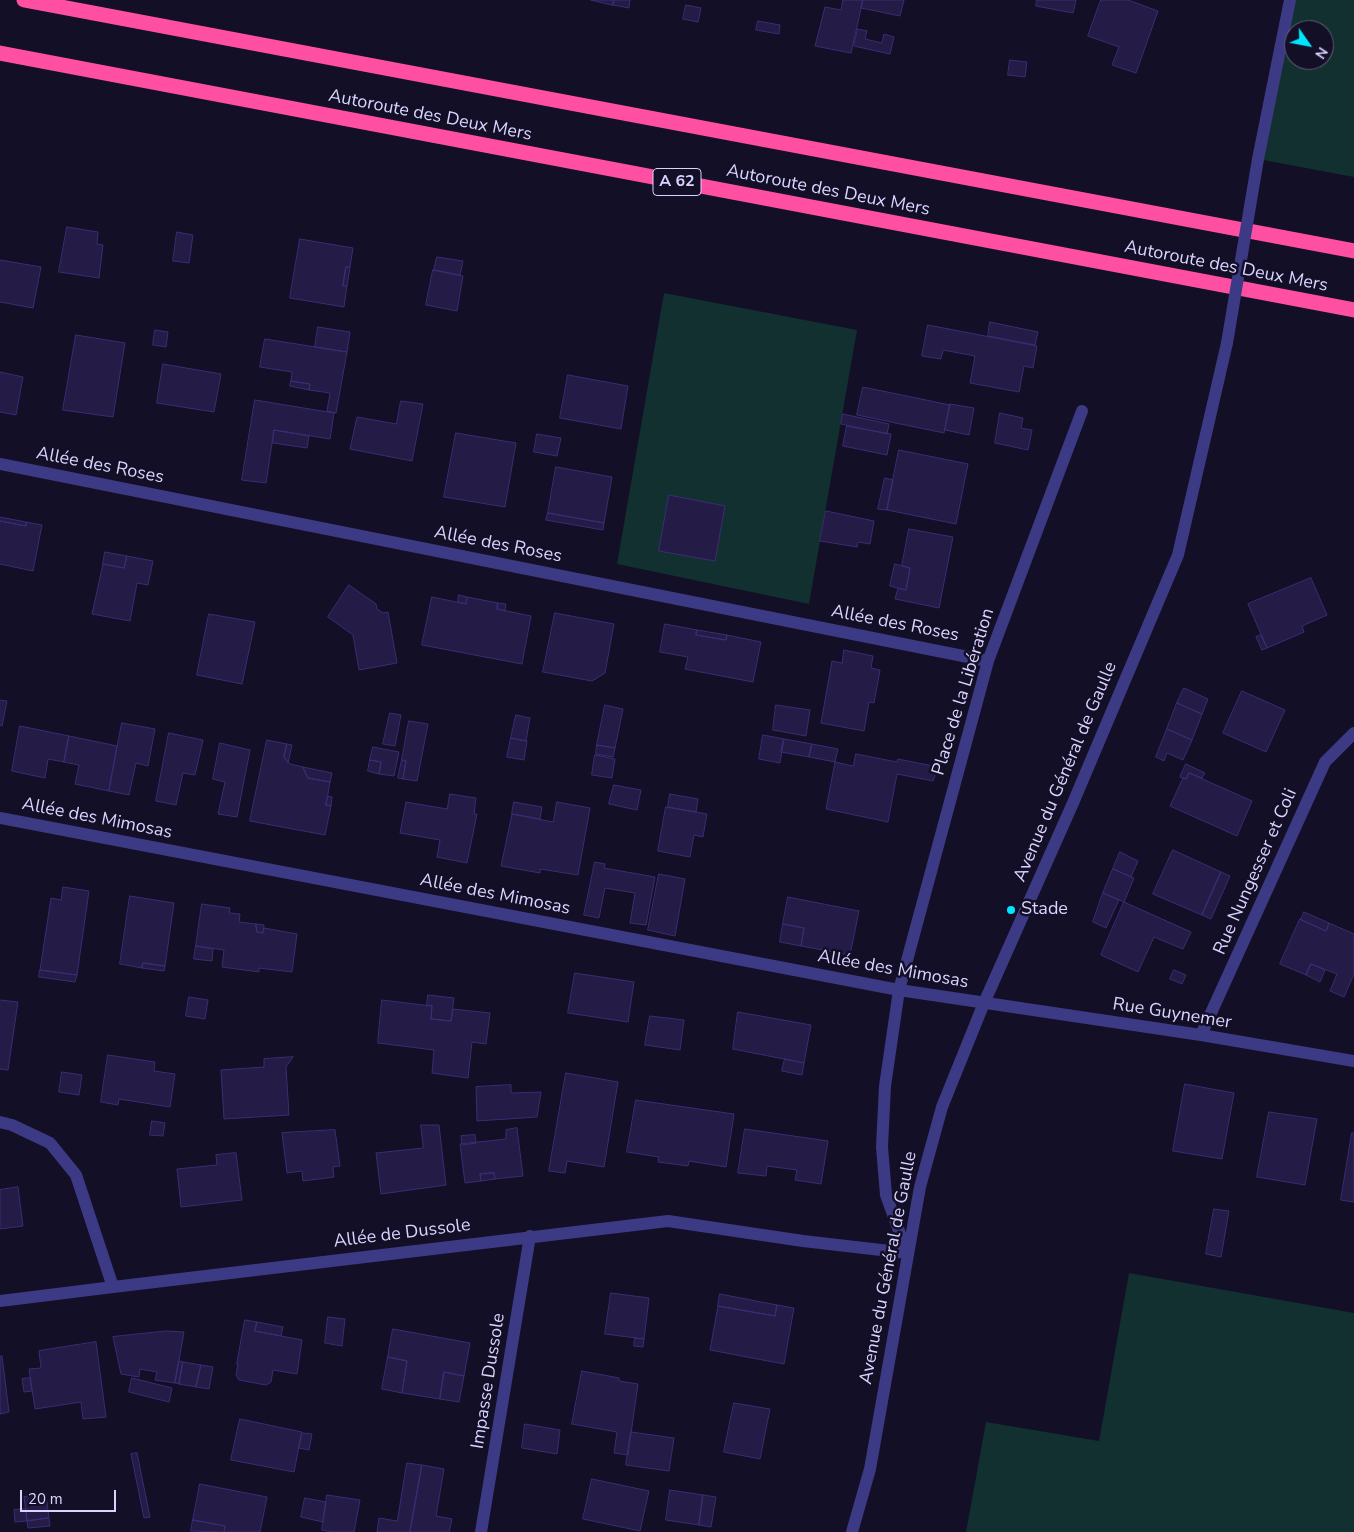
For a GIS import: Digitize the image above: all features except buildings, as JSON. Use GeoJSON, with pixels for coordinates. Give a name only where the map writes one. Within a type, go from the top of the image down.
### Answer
{"type":"FeatureCollection","features":[{"type":"Feature","properties":{"kind":"highway"},"geometry":{"type":"LineString","coordinates":[[24,0],[1354,251]]}},
{"type":"Feature","properties":{"kind":"highway","name":"Autoroute des Deux Mers"},"geometry":{"type":"LineString","coordinates":[[0,54],[1354,310]]}},
{"type":"Feature","properties":{"kind":"street","name":"Avenue du Général de Gaulle"},"geometry":{"type":"LineString","coordinates":[[852,1532],[870,1469],[920,1187],[942,1106],[984,1003],[1073,803],[1178,555],[1227,343],[1258,159],[1290,0]]}},
{"type":"Feature","properties":{"kind":"street","name":"Place de la Libération"},"geometry":{"type":"LineString","coordinates":[[907,1253],[886,1195],[882,1147],[884,1086],[899,990],[988,661],[1082,411]]}},
{"type":"Feature","properties":{"kind":"street","name":"Allée des Roses"},"geometry":{"type":"LineString","coordinates":[[0,464],[988,661]]}},
{"type":"Feature","properties":{"kind":"street","name":"Rue Nungesser et Coli"},"geometry":{"type":"LineString","coordinates":[[1201,1035],[1325,762],[1354,732]]}},
{"type":"Feature","properties":{"kind":"street","name":"Allée des Mimosas"},"geometry":{"type":"LineString","coordinates":[[0,818],[899,990],[984,1003]]}},
{"type":"Feature","properties":{"kind":"street","name":"Rue Guynemer"},"geometry":{"type":"LineString","coordinates":[[984,1003],[1201,1035],[1354,1061]]}},
{"type":"Feature","properties":{"kind":"street"},"geometry":{"type":"LineString","coordinates":[[0,1122],[12,1125],[50,1143],[76,1175],[113,1287]]}},
{"type":"Feature","properties":{"kind":"street","name":"Allée de Dussole"},"geometry":{"type":"LineString","coordinates":[[0,1300],[668,1221],[803,1241],[907,1253]]}},
{"type":"Feature","properties":{"kind":"street","name":"Impasse Dussole"},"geometry":{"type":"LineString","coordinates":[[482,1532],[530,1236]]}},
{"type":"Feature","properties":{"kind":"green space"},"geometry":{"type":"Polygon","coordinates":[[[1290,0],[1354,0],[1354,177],[1258,159],[1284,30],[1284,70],[1334,70],[1334,20],[1286,20],[1290,0]]]}},
{"type":"Feature","properties":{"kind":"green space"},"geometry":{"type":"Polygon","coordinates":[[[664,293],[857,330],[809,604],[617,564],[664,293]]]}},
{"type":"Feature","properties":{"kind":"green space"},"geometry":{"type":"Polygon","coordinates":[[[1129,1273],[1354,1313],[1354,1532],[966,1532],[986,1422],[1099,1441],[1129,1273]]]}},
{"type":"Feature","properties":{"kind":"place","name":"Stade"},"geometry":{"type":"Point","coordinates":[1011,910]}}]}
